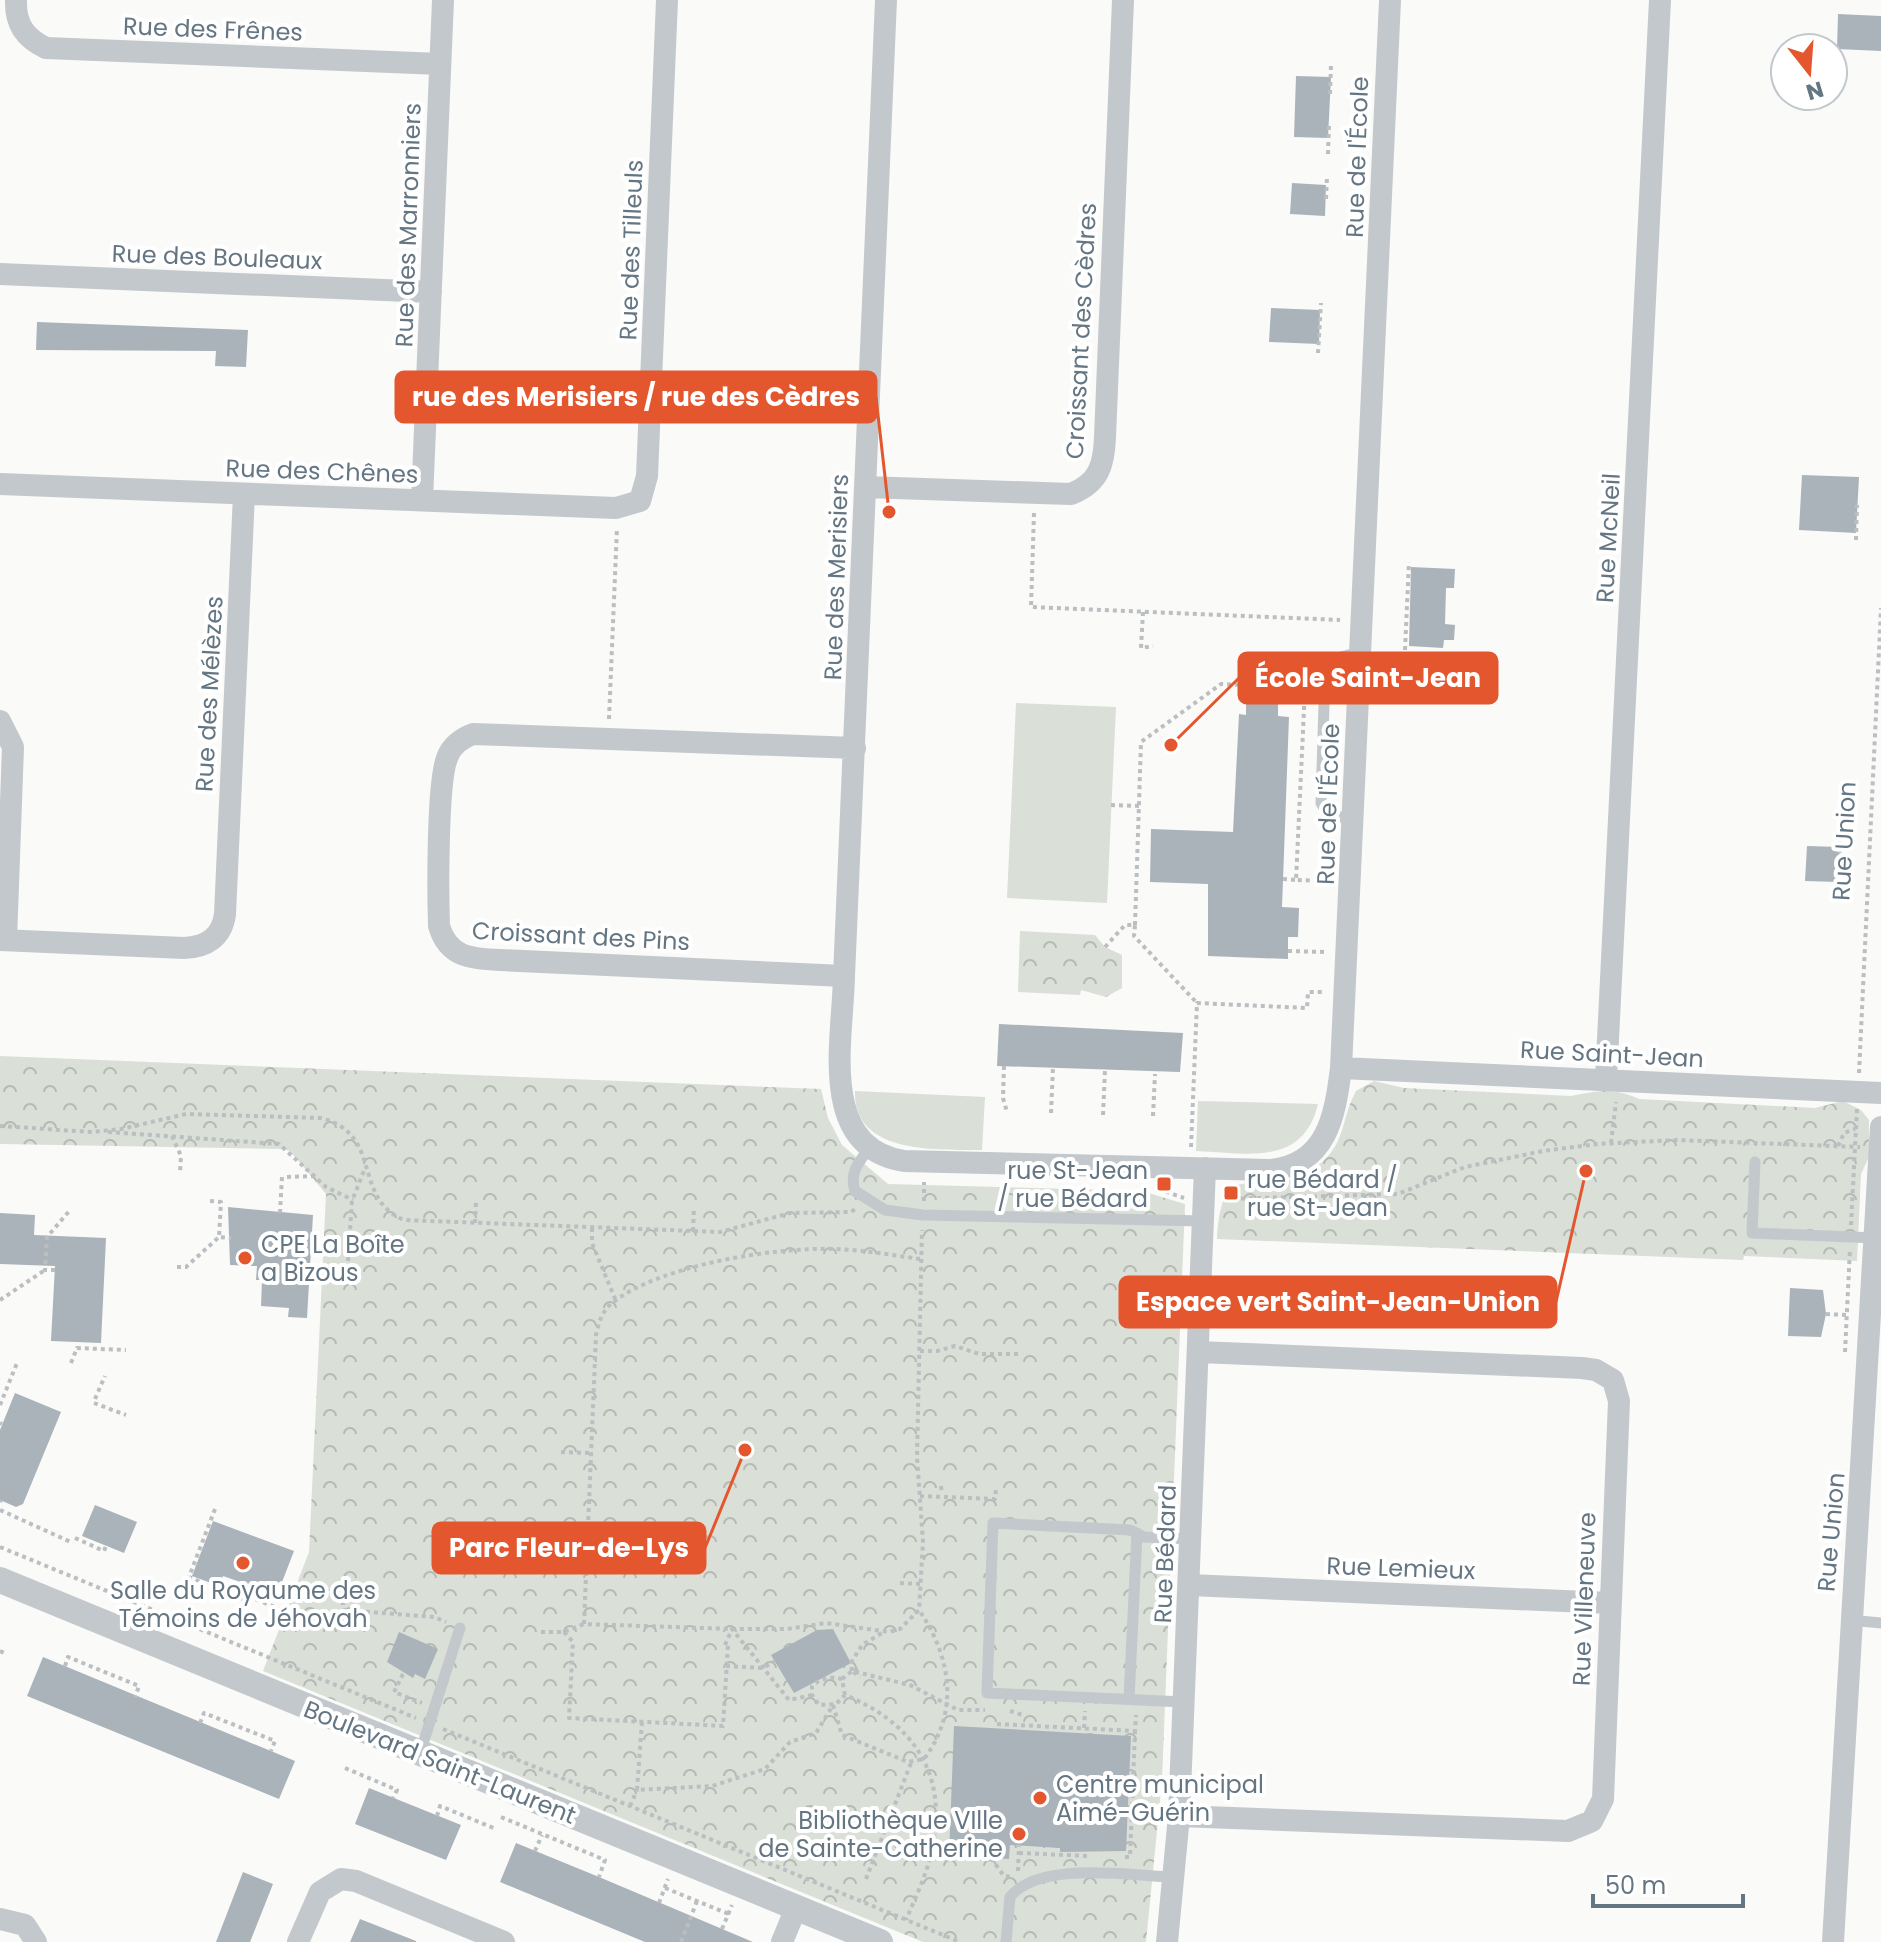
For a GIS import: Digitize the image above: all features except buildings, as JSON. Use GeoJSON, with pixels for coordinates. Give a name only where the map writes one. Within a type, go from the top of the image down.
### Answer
{"type":"FeatureCollection","features":[{"type":"Feature","properties":{"kind":"street","name":"Rue des Frênes"},"geometry":{"type":"LineString","coordinates":[[16,0],[22,30],[46,48],[440,64]]}},
{"type":"Feature","properties":{"kind":"street","name":"Rue des Marronniers"},"geometry":{"type":"LineString","coordinates":[[422,500],[443,0]]}},
{"type":"Feature","properties":{"kind":"street","name":"Rue des Tilleuls"},"geometry":{"type":"LineString","coordinates":[[640,501],[647,476],[667,0]]}},
{"type":"Feature","properties":{"kind":"street","name":"Rue des Merisiers"},"geometry":{"type":"LineString","coordinates":[[870,1147],[853,1130],[841,1101],[886,0]]}},
{"type":"Feature","properties":{"kind":"street","name":"Croissant des Cèdres"},"geometry":{"type":"LineString","coordinates":[[866,487],[1071,494],[1085,488],[1101,470],[1105,437],[1123,0]]}},
{"type":"Feature","properties":{"kind":"street","name":"Rue de l'École"},"geometry":{"type":"LineString","coordinates":[[870,1147],[882,1156],[904,1161],[1198,1161],[1270,1170],[1305,1159],[1330,1129],[1341,1068],[1390,0]]}},
{"type":"Feature","properties":{"kind":"street","name":"Rue McNeil"},"geometry":{"type":"LineString","coordinates":[[1612,1085],[1660,0]]}},
{"type":"Feature","properties":{"kind":"street","name":"Rue des Bouleaux"},"geometry":{"type":"LineString","coordinates":[[0,274],[431,292]]}},
{"type":"Feature","properties":{"kind":"street","name":"Rue des Chênes"},"geometry":{"type":"LineString","coordinates":[[0,484],[616,508],[640,501]]}},
{"type":"Feature","properties":{"kind":"street","name":"Rue des Mélèzes"},"geometry":{"type":"LineString","coordinates":[[3,940],[199,947],[212,940],[221,929],[226,896],[244,494]]}},
{"type":"Feature","properties":{"kind":"street"},"geometry":{"type":"LineString","coordinates":[[0,721],[13,747],[3,940]]}},
{"type":"Feature","properties":{"kind":"street","name":"Croissant des Pins"},"geometry":{"type":"LineString","coordinates":[[844,976],[484,960],[459,955],[445,943],[439,926],[442,802],[445,760],[455,745],[473,734],[855,748]]}},
{"type":"Feature","properties":{"kind":"street","name":"Rue Saint-Jean"},"geometry":{"type":"LineString","coordinates":[[1341,1068],[1612,1085],[1881,1093]]}},
{"type":"Feature","properties":{"kind":"street","name":"Rue Union"},"geometry":{"type":"LineString","coordinates":[[1833,1942],[1849,1620],[1867,1416],[1881,1127]]}},
{"type":"Feature","properties":{"kind":"street","name":"Rue Bédard"},"geometry":{"type":"LineString","coordinates":[[1167,1942],[1179,1816],[1199,1352],[1204,1221],[1198,1161]]}},
{"type":"Feature","properties":{"kind":"street","name":"Rue Villeneuve"},"geometry":{"type":"LineString","coordinates":[[1179,1816],[1568,1831],[1592,1821],[1603,1799],[1619,1401],[1617,1388],[1607,1374],[1582,1368],[1199,1352]]}},
{"type":"Feature","properties":{"kind":"street","name":"Boulevard Saint-Laurent"},"geometry":{"type":"LineString","coordinates":[[0,1580],[880,1942]]}},
{"type":"Feature","properties":{"kind":"street","name":"Rue Lemieux"},"geometry":{"type":"LineString","coordinates":[[1189,1585],[1610,1603]]}},
{"type":"Feature","properties":{"kind":"street"},"geometry":{"type":"LineString","coordinates":[[298,1942],[320,1892],[341,1879],[356,1881],[504,1942]]}},
{"type":"Feature","properties":{"kind":"street"},"geometry":{"type":"LineString","coordinates":[[782,1942],[796,1908]]}},
{"type":"Feature","properties":{"kind":"street"},"geometry":{"type":"LineString","coordinates":[[0,1919],[25,1925],[36,1942]]}},
{"type":"Feature","properties":{"kind":"lane"},"geometry":{"type":"LineString","coordinates":[[1354,819],[1329,816],[1321,803],[1325,671],[1333,659],[1361,652]]}},
{"type":"Feature","properties":{"kind":"lane"},"geometry":{"type":"LineString","coordinates":[[870,1147],[855,1167],[853,1183],[855,1191],[885,1210],[923,1215],[1204,1221]]}},
{"type":"Feature","properties":{"kind":"lane"},"geometry":{"type":"LineString","coordinates":[[1755,1162],[1752,1233],[1876,1238]]}},
{"type":"Feature","properties":{"kind":"lane"},"geometry":{"type":"LineString","coordinates":[[1184,1702],[1132,1704],[987,1693],[993,1523],[1130,1530],[1144,1537],[1191,1539]]}},
{"type":"Feature","properties":{"kind":"lane"},"geometry":{"type":"LineString","coordinates":[[1132,1704],[1137,1533]]}},
{"type":"Feature","properties":{"kind":"lane"},"geometry":{"type":"LineString","coordinates":[[1849,1620],[1881,1623]]}},
{"type":"Feature","properties":{"kind":"lane"},"geometry":{"type":"LineString","coordinates":[[419,1754],[460,1628]]}},
{"type":"Feature","properties":{"kind":"lane"},"geometry":{"type":"LineString","coordinates":[[1006,1942],[1010,1897],[1024,1885],[1068,1873],[1173,1877]]}},
{"type":"Feature","properties":{"kind":"path"},"geometry":{"type":"LineString","coordinates":[[1330,94],[1331,65]]}},
{"type":"Feature","properties":{"kind":"path"},"geometry":{"type":"LineString","coordinates":[[1328,154],[1329,125]]}},
{"type":"Feature","properties":{"kind":"path"},"geometry":{"type":"LineString","coordinates":[[1326,199],[1327,177]]}},
{"type":"Feature","properties":{"kind":"path"},"geometry":{"type":"LineString","coordinates":[[1318,353],[1321,303]]}},
{"type":"Feature","properties":{"kind":"path"},"geometry":{"type":"LineString","coordinates":[[1856,540],[1857,505]]}},
{"type":"Feature","properties":{"kind":"path"},"geometry":{"type":"LineString","coordinates":[[1034,507],[1031,607],[1348,621]]}},
{"type":"Feature","properties":{"kind":"path"},"geometry":{"type":"LineString","coordinates":[[609,723],[617,522]]}},
{"type":"Feature","properties":{"kind":"path"},"geometry":{"type":"LineString","coordinates":[[1405,650],[1409,562]]}},
{"type":"Feature","properties":{"kind":"path","name":"Rue Union"},"geometry":{"type":"LineString","coordinates":[[1858,1077],[1881,608]]}},
{"type":"Feature","properties":{"kind":"path"},"geometry":{"type":"LineString","coordinates":[[1143,612],[1141,648],[1153,646]]}},
{"type":"Feature","properties":{"kind":"path"},"geometry":{"type":"LineString","coordinates":[[1296,880],[1307,652]]}},
{"type":"Feature","properties":{"kind":"path"},"geometry":{"type":"LineString","coordinates":[[1198,1161],[1197,1003],[1134,936],[1141,742],[1221,684],[1305,688]]}},
{"type":"Feature","properties":{"kind":"path"},"geometry":{"type":"LineString","coordinates":[[1111,805],[1139,806]]}},
{"type":"Feature","properties":{"kind":"path"},"geometry":{"type":"LineString","coordinates":[[1839,861],[1840,836]]}},
{"type":"Feature","properties":{"kind":"path"},"geometry":{"type":"LineString","coordinates":[[1283,879],[1330,881]]}},
{"type":"Feature","properties":{"kind":"path"},"geometry":{"type":"LineString","coordinates":[[1105,947],[1125,925],[1135,925]]}},
{"type":"Feature","properties":{"kind":"path"},"geometry":{"type":"LineString","coordinates":[[1288,951],[1327,952]]}},
{"type":"Feature","properties":{"kind":"path"},"geometry":{"type":"LineString","coordinates":[[1197,1003],[1307,1008],[1308,992],[1311,992]]}},
{"type":"Feature","properties":{"kind":"path"},"geometry":{"type":"LineString","coordinates":[[1004,1066],[1003,1098],[1007,1112]]}},
{"type":"Feature","properties":{"kind":"path"},"geometry":{"type":"LineString","coordinates":[[1051,1113],[1053,1067]]}},
{"type":"Feature","properties":{"kind":"path"},"geometry":{"type":"LineString","coordinates":[[1103,1115],[1105,1070]]}},
{"type":"Feature","properties":{"kind":"path"},"geometry":{"type":"LineString","coordinates":[[1153,1116],[1155,1074]]}},
{"type":"Feature","properties":{"kind":"path"},"geometry":{"type":"LineString","coordinates":[[1611,1143],[1612,1085]]}},
{"type":"Feature","properties":{"kind":"path"},"geometry":{"type":"LineString","coordinates":[[1851,1229],[1857,1107]]}},
{"type":"Feature","properties":{"kind":"path"},"geometry":{"type":"LineString","coordinates":[[92,1132],[121,1129],[186,1114],[321,1118],[341,1123],[353,1133],[376,1194],[399,1218],[693,1231],[734,1230],[790,1213],[856,1210]]}},
{"type":"Feature","properties":{"kind":"path"},"geometry":{"type":"LineString","coordinates":[[0,1126],[279,1144],[326,1187],[353,1200]]}},
{"type":"Feature","properties":{"kind":"path"},"geometry":{"type":"LineString","coordinates":[[1838,1146],[1844,1133],[1855,1129]]}},
{"type":"Feature","properties":{"kind":"path"},"geometry":{"type":"LineString","coordinates":[[172,1136],[181,1156],[180,1173]]}},
{"type":"Feature","properties":{"kind":"path"},"geometry":{"type":"LineString","coordinates":[[1221,1199],[1398,1194],[1465,1167],[1543,1151],[1611,1143],[1677,1140],[1869,1148]]}},
{"type":"Feature","properties":{"kind":"path"},"geometry":{"type":"LineString","coordinates":[[348,1261],[353,1200],[365,1168]]}},
{"type":"Feature","properties":{"kind":"path"},"geometry":{"type":"LineString","coordinates":[[280,1213],[285,1177],[315,1176]]}},
{"type":"Feature","properties":{"kind":"path"},"geometry":{"type":"LineString","coordinates":[[924,1180],[924,1210]]}},
{"type":"Feature","properties":{"kind":"path"},"geometry":{"type":"LineString","coordinates":[[177,1267],[186,1267],[219,1237],[221,1202],[210,1201]]}},
{"type":"Feature","properties":{"kind":"path"},"geometry":{"type":"LineString","coordinates":[[475,1223],[476,1201]]}},
{"type":"Feature","properties":{"kind":"path"},"geometry":{"type":"LineString","coordinates":[[693,1231],[694,1207]]}},
{"type":"Feature","properties":{"kind":"path"},"geometry":{"type":"LineString","coordinates":[[45,1270],[47,1237],[71,1209]]}},
{"type":"Feature","properties":{"kind":"path"},"geometry":{"type":"LineString","coordinates":[[833,1705],[842,1735],[911,1762],[924,1759],[934,1745],[947,1707],[944,1656],[919,1610],[922,1584],[917,1457],[922,1223]]}},
{"type":"Feature","properties":{"kind":"path"},"geometry":{"type":"LineString","coordinates":[[592,1227],[592,1243],[616,1301]]}},
{"type":"Feature","properties":{"kind":"path"},"geometry":{"type":"LineString","coordinates":[[219,1237],[231,1238]]}},
{"type":"Feature","properties":{"kind":"path"},"geometry":{"type":"LineString","coordinates":[[1847,1292],[1850,1246]]}},
{"type":"Feature","properties":{"kind":"path"},"geometry":{"type":"LineString","coordinates":[[584,1624],[596,1335],[602,1314],[616,1301],[671,1275],[755,1254],[834,1249],[920,1259]]}},
{"type":"Feature","properties":{"kind":"path"},"geometry":{"type":"LineString","coordinates":[[0,1300],[45,1270],[55,1270]]}},
{"type":"Feature","properties":{"kind":"path"},"geometry":{"type":"LineString","coordinates":[[1826,1314],[1846,1315]]}},
{"type":"Feature","properties":{"kind":"path"},"geometry":{"type":"LineString","coordinates":[[71,1363],[79,1345],[126,1350]]}},
{"type":"Feature","properties":{"kind":"path"},"geometry":{"type":"LineString","coordinates":[[920,1351],[955,1346],[979,1354],[1019,1354]]}},
{"type":"Feature","properties":{"kind":"path"},"geometry":{"type":"LineString","coordinates":[[0,1405],[17,1363]]}},
{"type":"Feature","properties":{"kind":"path"},"geometry":{"type":"LineString","coordinates":[[105,1376],[94,1401],[126,1415]]}},
{"type":"Feature","properties":{"kind":"path"},"geometry":{"type":"LineString","coordinates":[[561,1452],[591,1453]]}},
{"type":"Feature","properties":{"kind":"path"},"geometry":{"type":"LineString","coordinates":[[941,1486],[942,1494]]}},
{"type":"Feature","properties":{"kind":"path"},"geometry":{"type":"LineString","coordinates":[[920,1496],[942,1494],[995,1499],[996,1489]]}},
{"type":"Feature","properties":{"kind":"path"},"geometry":{"type":"LineString","coordinates":[[189,1577],[215,1509]]}},
{"type":"Feature","properties":{"kind":"path"},"geometry":{"type":"LineString","coordinates":[[0,1510],[74,1541],[104,1551],[106,1546]]}},
{"type":"Feature","properties":{"kind":"path","name":"Boulevard Saint-Laurent"},"geometry":{"type":"LineString","coordinates":[[0,1547],[417,1718]]}},
{"type":"Feature","properties":{"kind":"path"},"geometry":{"type":"LineString","coordinates":[[182,1574],[236,1598],[258,1600],[279,1609]]}},
{"type":"Feature","properties":{"kind":"path"},"geometry":{"type":"LineString","coordinates":[[900,1583],[922,1584]]}},
{"type":"Feature","properties":{"kind":"path"},"geometry":{"type":"LineString","coordinates":[[343,1601],[343,1610],[434,1617]]}},
{"type":"Feature","properties":{"kind":"path"},"geometry":{"type":"LineString","coordinates":[[541,1632],[564,1632],[584,1624],[787,1629],[808,1624],[847,1625],[883,1632],[900,1629],[919,1610]]}},
{"type":"Feature","properties":{"kind":"path"},"geometry":{"type":"LineString","coordinates":[[808,1624],[809,1635]]}},
{"type":"Feature","properties":{"kind":"path"},"geometry":{"type":"LineString","coordinates":[[564,1632],[573,1642],[569,1718],[723,1726],[725,1645],[732,1629]]}},
{"type":"Feature","properties":{"kind":"path"},"geometry":{"type":"LineString","coordinates":[[732,1629],[787,1701],[812,1695]]}},
{"type":"Feature","properties":{"kind":"path"},"geometry":{"type":"LineString","coordinates":[[860,1677],[851,1663],[862,1645],[883,1632]]}},
{"type":"Feature","properties":{"kind":"path"},"geometry":{"type":"LineString","coordinates":[[0,1651],[7,1654]]}},
{"type":"Feature","properties":{"kind":"path"},"geometry":{"type":"LineString","coordinates":[[65,1666],[68,1657],[139,1686],[135,1697]]}},
{"type":"Feature","properties":{"kind":"path"},"geometry":{"type":"LineString","coordinates":[[726,1666],[763,1668],[775,1661]]}},
{"type":"Feature","properties":{"kind":"path"},"geometry":{"type":"LineString","coordinates":[[833,1705],[819,1705],[812,1695],[812,1686],[821,1679],[842,1679],[855,1670],[910,1685],[947,1707],[993,1710]]}},
{"type":"Feature","properties":{"kind":"path"},"geometry":{"type":"LineString","coordinates":[[403,1674],[394,1692],[424,1704]]}},
{"type":"Feature","properties":{"kind":"path"},"geometry":{"type":"LineString","coordinates":[[842,1679],[845,1695]]}},
{"type":"Feature","properties":{"kind":"path"},"geometry":{"type":"LineString","coordinates":[[637,1790],[712,1786],[765,1769],[790,1742],[816,1733],[833,1705],[845,1695]]}},
{"type":"Feature","properties":{"kind":"path"},"geometry":{"type":"LineString","coordinates":[[845,1695],[889,1718],[924,1759],[935,1790],[934,1836],[906,1920]]}},
{"type":"Feature","properties":{"kind":"path"},"geometry":{"type":"LineString","coordinates":[[1114,1857],[1130,1857],[1135,1731],[1132,1704]]}},
{"type":"Feature","properties":{"kind":"path"},"geometry":{"type":"LineString","coordinates":[[1007,1711],[1023,1715]]}},
{"type":"Feature","properties":{"kind":"path"},"geometry":{"type":"LineString","coordinates":[[200,1723],[204,1713],[275,1741],[271,1751]]}},
{"type":"Feature","properties":{"kind":"path"},"geometry":{"type":"LineString","coordinates":[[630,1806],[637,1790],[642,1722]]}},
{"type":"Feature","properties":{"kind":"path"},"geometry":{"type":"LineString","coordinates":[[997,1724],[1079,1731],[1135,1731]]}},
{"type":"Feature","properties":{"kind":"path","name":"Boulevard Saint-Laurent"},"geometry":{"type":"LineString","coordinates":[[443,1729],[960,1942]]}},
{"type":"Feature","properties":{"kind":"path"},"geometry":{"type":"LineString","coordinates":[[866,1879],[911,1762]]}},
{"type":"Feature","properties":{"kind":"path"},"geometry":{"type":"LineString","coordinates":[[345,1768],[397,1790],[393,1798]]}},
{"type":"Feature","properties":{"kind":"path"},"geometry":{"type":"LineString","coordinates":[[437,1816],[440,1806],[496,1829]]}},
{"type":"Feature","properties":{"kind":"path"},"geometry":{"type":"LineString","coordinates":[[501,1817],[605,1860],[599,1877]]}},
{"type":"Feature","properties":{"kind":"path"},"geometry":{"type":"LineString","coordinates":[[535,1851],[542,1834]]}},
{"type":"Feature","properties":{"kind":"path"},"geometry":{"type":"LineString","coordinates":[[991,1858],[1004,1876],[1018,1877],[1019,1846]]}},
{"type":"Feature","properties":{"kind":"path"},"geometry":{"type":"LineString","coordinates":[[1019,1853],[1098,1856]]}},
{"type":"Feature","properties":{"kind":"path"},"geometry":{"type":"LineString","coordinates":[[665,1888],[729,1914]]}},
{"type":"Feature","properties":{"kind":"path"},"geometry":{"type":"LineString","coordinates":[[681,1942],[697,1901]]}},
{"type":"Feature","properties":{"kind":"green space"},"geometry":{"type":"Polygon","coordinates":[[[1016,703],[1116,707],[1107,903],[1007,898],[1016,703]]]}},
{"type":"Feature","properties":{"kind":"green space"},"geometry":{"type":"Polygon","coordinates":[[[1020,931],[1095,935],[1105,947],[1122,955],[1122,988],[1106,997],[1081,990],[1080,995],[1018,992],[1020,931]]]}},
{"type":"Feature","properties":{"kind":"green space"},"geometry":{"type":"Polygon","coordinates":[[[0,1056],[821,1089],[828,1118],[842,1145],[888,1184],[1142,1191],[1185,1204],[1162,1780],[1146,1942],[923,1942],[263,1671],[309,1552],[326,1194],[290,1151],[282,1149],[0,1144],[0,1056]]]}},
{"type":"Feature","properties":{"kind":"green space"},"geometry":{"type":"Polygon","coordinates":[[[1374,1081],[1404,1088],[1571,1096],[1613,1091],[1639,1099],[1815,1108],[1843,1101],[1861,1110],[1869,1120],[1869,1157],[1861,1174],[1857,1261],[1744,1256],[1743,1260],[1217,1239],[1220,1211],[1227,1194],[1236,1186],[1296,1178],[1316,1167],[1333,1150],[1356,1091],[1374,1081]]]}},
{"type":"Feature","properties":{"kind":"green space"},"geometry":{"type":"Polygon","coordinates":[[[855,1091],[985,1097],[982,1150],[923,1148],[883,1138],[868,1128],[858,1112],[855,1091]]]}},
{"type":"Feature","properties":{"kind":"green space"},"geometry":{"type":"Polygon","coordinates":[[[1198,1101],[1318,1104],[1311,1124],[1300,1138],[1286,1147],[1253,1154],[1196,1151],[1198,1101]]]}},
{"type":"Feature","properties":{"kind":"place","name":"rue des Merisiers / rue des Cèdres"},"geometry":{"type":"Point","coordinates":[889,512]}},
{"type":"Feature","properties":{"kind":"place","name":"École Saint-Jean"},"geometry":{"type":"Point","coordinates":[1171,745]}},
{"type":"Feature","properties":{"kind":"place","name":"Espace vert Saint-Jean-Union"},"geometry":{"type":"Point","coordinates":[1586,1171]}},
{"type":"Feature","properties":{"kind":"place","name":"rue St-Jean / rue Bédard"},"geometry":{"type":"Point","coordinates":[1164,1184]}},
{"type":"Feature","properties":{"kind":"place","name":"rue Bédard / rue St-Jean"},"geometry":{"type":"Point","coordinates":[1231,1193]}},
{"type":"Feature","properties":{"kind":"place","name":"CPE La Boîte a Bizous"},"geometry":{"type":"Point","coordinates":[245,1258]}},
{"type":"Feature","properties":{"kind":"place","name":"Parc Fleur-de-Lys"},"geometry":{"type":"Point","coordinates":[745,1450]}},
{"type":"Feature","properties":{"kind":"place","name":"Salle du Royaume des Témoins de Jéhovah"},"geometry":{"type":"Point","coordinates":[243,1563]}},
{"type":"Feature","properties":{"kind":"place","name":"Centre municipal Aimé-Guérin"},"geometry":{"type":"Point","coordinates":[1040,1798]}},
{"type":"Feature","properties":{"kind":"place","name":"Bibliothèque VIlle de Sainte-Catherine"},"geometry":{"type":"Point","coordinates":[1019,1834]}}]}
